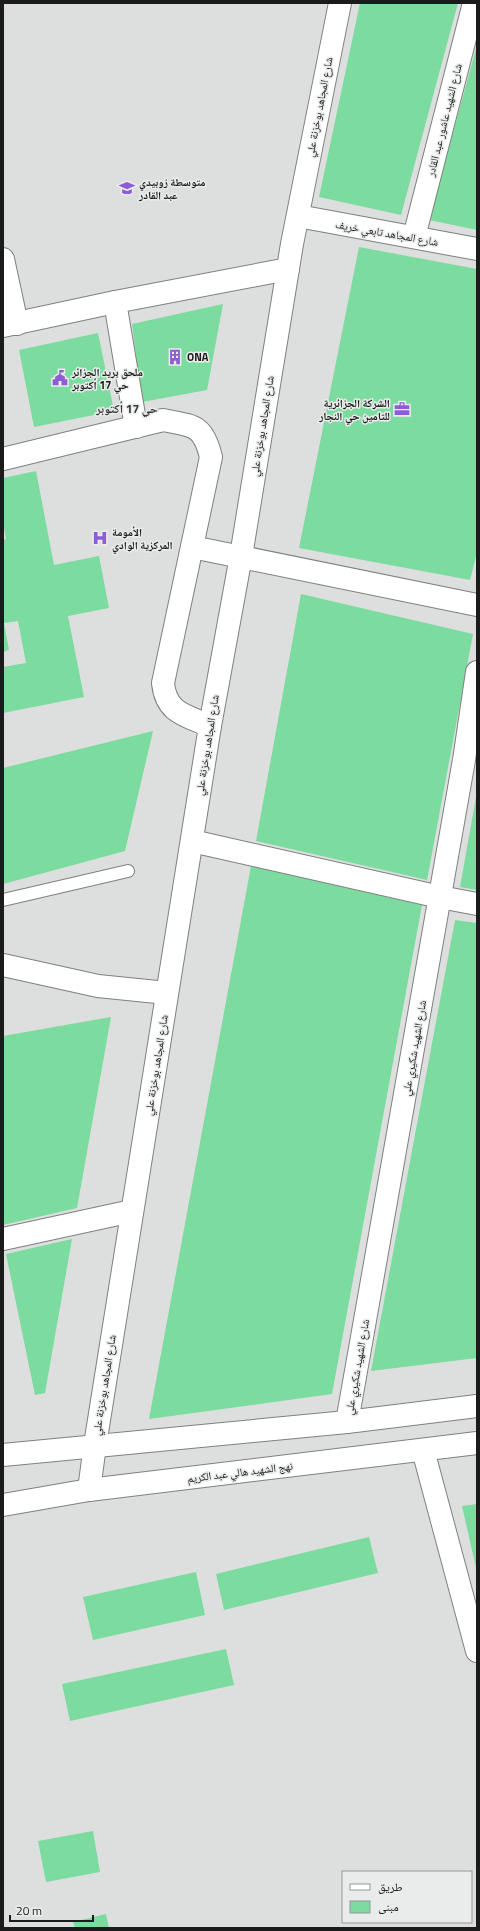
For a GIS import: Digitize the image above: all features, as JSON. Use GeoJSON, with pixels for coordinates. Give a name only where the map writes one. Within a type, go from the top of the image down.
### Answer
{"type":"FeatureCollection","features":[{"type":"Feature","properties":{"kind":"street","name":"شارع المجاهد بوخزنة علي"},"geometry":{"type":"LineString","coordinates":[[89,1490],[210,726],[241,556],[288,269],[340,3]]}},
{"type":"Feature","properties":{"kind":"street","name":"شارع الشهيد عاشور عبد القادر"},"geometry":{"type":"LineString","coordinates":[[414,237],[474,3]]}},
{"type":"Feature","properties":{"kind":"street","name":"شارع المجاهد تابعي خريف"},"geometry":{"type":"LineString","coordinates":[[298,216],[477,249]]}},
{"type":"Feature","properties":{"kind":"street"},"geometry":{"type":"LineString","coordinates":[[3,260],[10,325],[115,302],[288,269]]}},
{"type":"Feature","properties":{"kind":"street"},"geometry":{"type":"LineString","coordinates":[[115,302],[136,427]]}},
{"type":"Feature","properties":{"kind":"street"},"geometry":{"type":"LineString","coordinates":[[3,459],[163,420],[189,425],[199,430],[207,441],[211,457],[163,688],[167,702],[174,709],[210,726]]}},
{"type":"Feature","properties":{"kind":"street"},"geometry":{"type":"LineString","coordinates":[[192,547],[477,606]]}},
{"type":"Feature","properties":{"kind":"street","name":"شارع الشهيد شكيري علي"},"geometry":{"type":"LineString","coordinates":[[347,1422],[440,897],[477,672]]}},
{"type":"Feature","properties":{"kind":"street"},"geometry":{"type":"LineString","coordinates":[[192,841],[477,904]]}},
{"type":"Feature","properties":{"kind":"street"},"geometry":{"type":"LineString","coordinates":[[3,965],[98,986],[168,993]]}},
{"type":"Feature","properties":{"kind":"street"},"geometry":{"type":"LineString","coordinates":[[3,1239],[132,1211]]}},
{"type":"Feature","properties":{"kind":"street"},"geometry":{"type":"LineString","coordinates":[[3,1455],[347,1422],[477,1406]]}},
{"type":"Feature","properties":{"kind":"street","name":"نهج الشهيد هالي عبد الكريم"},"geometry":{"type":"LineString","coordinates":[[3,1506],[89,1490],[477,1443]]}},
{"type":"Feature","properties":{"kind":"street"},"geometry":{"type":"LineString","coordinates":[[423,1450],[477,1652]]}},
{"type":"Feature","properties":{"kind":"lane"},"geometry":{"type":"LineString","coordinates":[[3,900],[128,871]]}},
{"type":"Feature","properties":{"kind":"building"},"geometry":{"type":"Polygon","coordinates":[[[360,3],[458,3],[401,215],[319,197],[360,3]]]}},
{"type":"Feature","properties":{"kind":"building"},"geometry":{"type":"Polygon","coordinates":[[[477,45],[477,230],[429,220],[477,45]]]}},
{"type":"Feature","properties":{"kind":"building","name":"الشركة الجزائرية للتامين حي النجار"},"geometry":{"type":"Polygon","coordinates":[[[359,247],[477,269],[477,552],[470,580],[299,548],[359,247]]]}},
{"type":"Feature","properties":{"kind":"building","name":"ONA"},"geometry":{"type":"Polygon","coordinates":[[[223,304],[207,390],[142,402],[132,324],[223,304]]]}},
{"type":"Feature","properties":{"kind":"building"},"geometry":{"type":"Polygon","coordinates":[[[98,333],[114,411],[34,427],[19,350],[98,333]]]}},
{"type":"Feature","properties":{"kind":"building","name":"الأمومة المركزية الوادي"},"geometry":{"type":"Polygon","coordinates":[[[36,471],[54,565],[99,556],[109,608],[68,616],[84,697],[3,713],[3,667],[26,663],[18,621],[4,623],[9,650],[3,652],[3,540],[6,539],[3,522],[3,478],[36,471]]]}},
{"type":"Feature","properties":{"kind":"building"},"geometry":{"type":"Polygon","coordinates":[[[301,594],[473,634],[427,880],[256,841],[301,594]]]}},
{"type":"Feature","properties":{"kind":"building"},"geometry":{"type":"Polygon","coordinates":[[[153,731],[125,851],[3,884],[3,768],[153,731]]]}},
{"type":"Feature","properties":{"kind":"building"},"geometry":{"type":"Polygon","coordinates":[[[477,797],[477,890],[460,887],[477,797]]]}},
{"type":"Feature","properties":{"kind":"building"},"geometry":{"type":"Polygon","coordinates":[[[251,866],[422,905],[332,1394],[149,1419],[251,866]]]}},
{"type":"Feature","properties":{"kind":"building"},"geometry":{"type":"Polygon","coordinates":[[[455,920],[477,923],[477,1358],[371,1371],[455,920]]]}},
{"type":"Feature","properties":{"kind":"building"},"geometry":{"type":"Polygon","coordinates":[[[111,1017],[77,1208],[3,1225],[3,1036],[111,1017]]]}},
{"type":"Feature","properties":{"kind":"building"},"geometry":{"type":"Polygon","coordinates":[[[72,1239],[45,1393],[35,1395],[6,1254],[72,1239]]]}},
{"type":"Feature","properties":{"kind":"building"},"geometry":{"type":"Polygon","coordinates":[[[477,1504],[477,1568],[476,1568],[462,1506],[477,1504]]]}},
{"type":"Feature","properties":{"kind":"building"},"geometry":{"type":"Polygon","coordinates":[[[369,1537],[378,1573],[224,1610],[216,1574],[369,1537]]]}},
{"type":"Feature","properties":{"kind":"building"},"geometry":{"type":"Polygon","coordinates":[[[196,1572],[205,1615],[93,1640],[83,1597],[196,1572]]]}},
{"type":"Feature","properties":{"kind":"building"},"geometry":{"type":"Polygon","coordinates":[[[226,1649],[234,1685],[70,1721],[62,1684],[226,1649]]]}},
{"type":"Feature","properties":{"kind":"building"},"geometry":{"type":"Polygon","coordinates":[[[93,1831],[100,1872],[46,1882],[38,1841],[93,1831]]]}},
{"type":"Feature","properties":{"kind":"building"},"geometry":{"type":"Polygon","coordinates":[[[106,1914],[109,1928],[75,1928],[73,1922],[106,1914]]]}},
{"type":"Feature","properties":{"kind":"place","name":"متوسطة زوبيدي عبد القادر"},"geometry":{"type":"Point","coordinates":[127,188]}},
{"type":"Feature","properties":{"kind":"place","name":"ONA"},"geometry":{"type":"Point","coordinates":[175,357]}},
{"type":"Feature","properties":{"kind":"place","name":"ملحق بريد الجزائر حي 17 أكتوبر"},"geometry":{"type":"Point","coordinates":[60,378]}},
{"type":"Feature","properties":{"kind":"place","name":"الشركة الجزائرية للتامين حي النجار"},"geometry":{"type":"Point","coordinates":[402,409]}},
{"type":"Feature","properties":{"kind":"place","name":"الأمومة المركزية الوادي"},"geometry":{"type":"Point","coordinates":[100,538]}},
{"type":"Feature","properties":{"kind":"district","name":"حي 17 أكتوبر"},"geometry":{"type":"Point","coordinates":[127,408]}}]}
